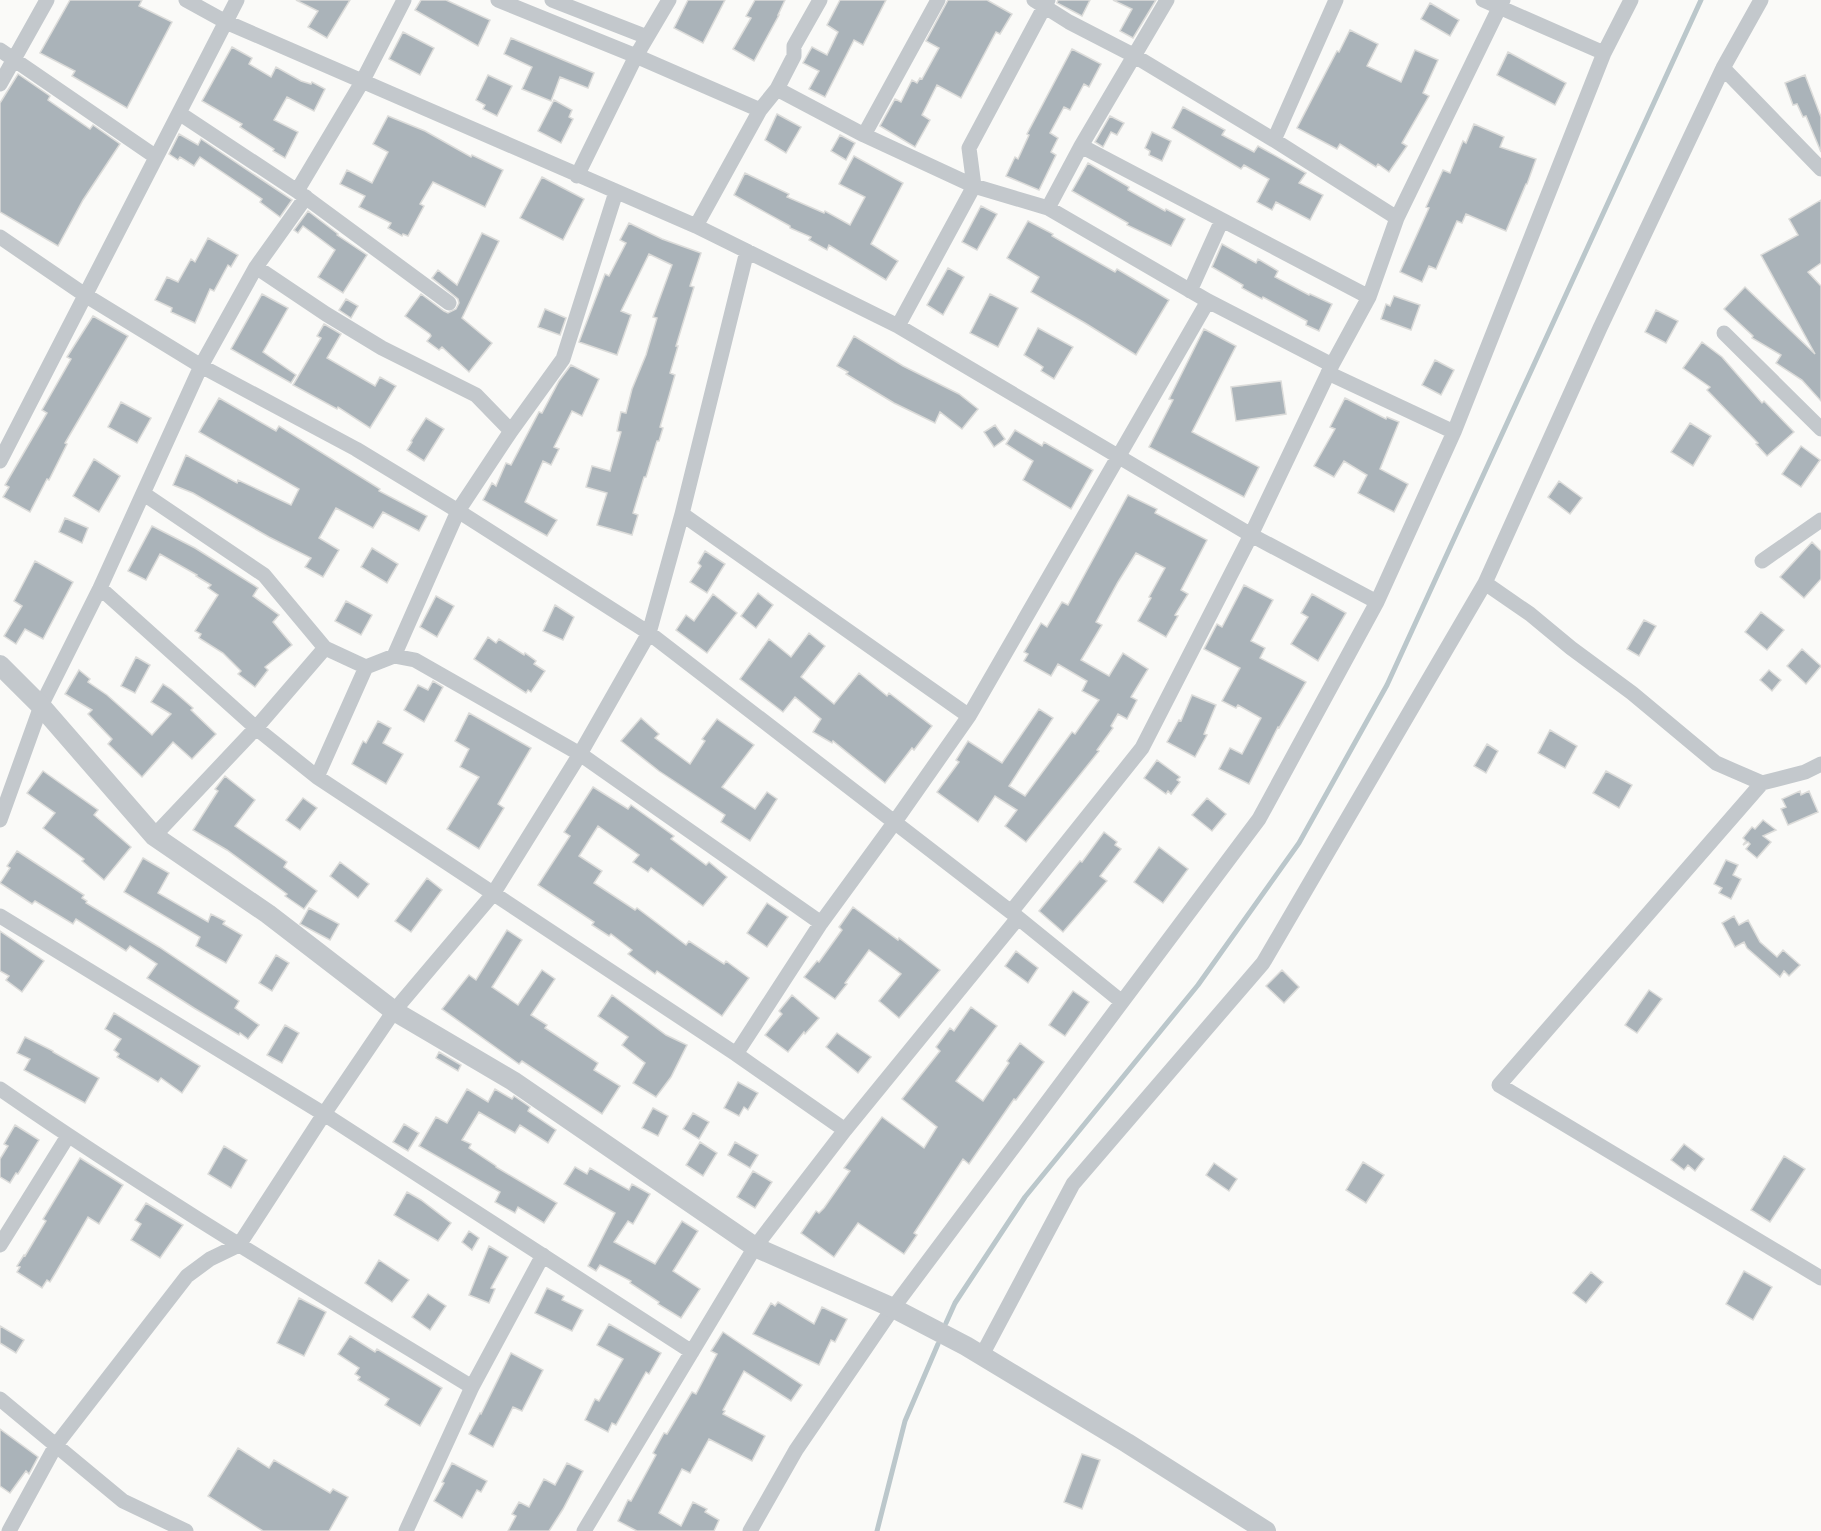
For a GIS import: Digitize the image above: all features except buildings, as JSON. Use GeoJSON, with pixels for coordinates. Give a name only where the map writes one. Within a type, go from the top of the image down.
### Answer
{"type":"FeatureCollection","features":[{"type":"Feature","properties":{"kind":"street"},"geometry":{"type":"LineString","coordinates":[[0,84],[47,0]]}},
{"type":"Feature","properties":{"kind":"street"},"geometry":{"type":"LineString","coordinates":[[186,0],[226,22],[696,226],[898,326],[1251,535],[1377,602]]}},
{"type":"Feature","properties":{"kind":"street"},"geometry":{"type":"LineString","coordinates":[[0,461],[237,0]]}},
{"type":"Feature","properties":{"kind":"street"},"geometry":{"type":"LineString","coordinates":[[0,820],[41,706],[100,588],[201,366],[256,267],[301,194],[404,0]]}},
{"type":"Feature","properties":{"kind":"street"},"geometry":{"type":"LineString","coordinates":[[498,0],[760,110]]}},
{"type":"Feature","properties":{"kind":"street"},"geometry":{"type":"LineString","coordinates":[[552,0],[647,37]]}},
{"type":"Feature","properties":{"kind":"street"},"geometry":{"type":"LineString","coordinates":[[577,176],[636,56],[669,0]]}},
{"type":"Feature","properties":{"kind":"street"},"geometry":{"type":"LineString","coordinates":[[696,226],[760,110],[777,89],[794,56],[794,46],[820,0]]}},
{"type":"Feature","properties":{"kind":"street"},"geometry":{"type":"LineString","coordinates":[[864,135],[938,0]]}},
{"type":"Feature","properties":{"kind":"street"},"geometry":{"type":"LineString","coordinates":[[1048,208],[1080,146],[1167,0]]}},
{"type":"Feature","properties":{"kind":"street"},"geometry":{"type":"LineString","coordinates":[[1274,140],[1336,0]]}},
{"type":"Feature","properties":{"kind":"street"},"geometry":{"type":"LineString","coordinates":[[1483,0],[1501,4],[1604,53]]}},
{"type":"Feature","properties":{"kind":"street"},"geometry":{"type":"LineString","coordinates":[[750,1531],[796,1450],[893,1308],[1259,819],[1377,602],[1454,432],[1604,53],[1631,0]]}},
{"type":"Feature","properties":{"kind":"street"},"geometry":{"type":"LineString","coordinates":[[982,1355],[1073,1184],[1263,963],[1485,583],[1600,328],[1723,68],[1761,0]]}},
{"type":"Feature","properties":{"kind":"street"},"geometry":{"type":"LineString","coordinates":[[898,326],[974,186],[969,148],[1042,2],[1069,22],[1133,55],[1397,218]]}},
{"type":"Feature","properties":{"kind":"street"},"geometry":{"type":"LineString","coordinates":[[584,1531],[755,1247],[1015,915],[1142,748],[1251,535],[1330,369],[1369,297],[1397,218],[1501,4]]}},
{"type":"Feature","properties":{"kind":"street"},"geometry":{"type":"LineString","coordinates":[[0,50],[156,157]]}},
{"type":"Feature","properties":{"kind":"street"},"geometry":{"type":"LineString","coordinates":[[1723,68],[1821,169]]}},
{"type":"Feature","properties":{"kind":"street"},"geometry":{"type":"LineString","coordinates":[[777,89],[864,135],[974,186],[1048,208],[1330,369],[1454,432]]}},
{"type":"Feature","properties":{"kind":"street"},"geometry":{"type":"LineString","coordinates":[[179,112],[301,194],[449,303]]}},
{"type":"Feature","properties":{"kind":"street"},"geometry":{"type":"LineString","coordinates":[[1080,146],[1369,297]]}},
{"type":"Feature","properties":{"kind":"street"},"geometry":{"type":"LineString","coordinates":[[394,656],[458,511],[511,431],[563,359],[616,192]]}},
{"type":"Feature","properties":{"kind":"street"},"geometry":{"type":"LineString","coordinates":[[1190,291],[1222,220]]}},
{"type":"Feature","properties":{"kind":"street"},"geometry":{"type":"LineString","coordinates":[[0,237],[85,295],[201,366],[356,449],[649,633],[1015,915],[1122,1002]]}},
{"type":"Feature","properties":{"kind":"street"},"geometry":{"type":"LineString","coordinates":[[9,1531],[56,1445],[187,1276],[210,1259],[239,1245],[394,1011],[493,894],[580,754],[649,633],[682,514],[747,251]]}},
{"type":"Feature","properties":{"kind":"street"},"geometry":{"type":"LineString","coordinates":[[256,267],[382,348],[476,395],[511,431]]}},
{"type":"Feature","properties":{"kind":"street"},"geometry":{"type":"LineString","coordinates":[[736,1054],[821,923],[969,716],[1208,301]]}},
{"type":"Feature","properties":{"kind":"street"},"geometry":{"type":"LineString","coordinates":[[1724,333],[1821,429]]}},
{"type":"Feature","properties":{"kind":"street"},"geometry":{"type":"LineString","coordinates":[[144,494],[264,575],[325,648],[366,667]]}},
{"type":"Feature","properties":{"kind":"street"},"geometry":{"type":"LineString","coordinates":[[682,514],[969,716]]}},
{"type":"Feature","properties":{"kind":"street"},"geometry":{"type":"LineString","coordinates":[[1762,561],[1821,520]]}},
{"type":"Feature","properties":{"kind":"street"},"geometry":{"type":"LineString","coordinates":[[1485,583],[1530,614],[1632,693],[1716,764],[1762,783]]}},
{"type":"Feature","properties":{"kind":"street"},"geometry":{"type":"LineString","coordinates":[[100,588],[256,728],[317,777],[736,1054],[845,1130]]}},
{"type":"Feature","properties":{"kind":"street"},"geometry":{"type":"LineString","coordinates":[[154,836],[256,728],[325,648]]}},
{"type":"Feature","properties":{"kind":"street"},"geometry":{"type":"LineString","coordinates":[[317,777],[366,667],[394,656],[415,660],[580,754],[821,923]]}},
{"type":"Feature","properties":{"kind":"street"},"geometry":{"type":"LineString","coordinates":[[0,665],[41,706],[154,836],[268,915],[394,1011],[513,1081],[755,1247],[893,1308],[982,1355],[1266,1531]]}},
{"type":"Feature","properties":{"kind":"street"},"geometry":{"type":"LineString","coordinates":[[1821,764],[1805,772],[1762,783],[1499,1085],[1821,1278]]}},
{"type":"Feature","properties":{"kind":"street"},"geometry":{"type":"LineString","coordinates":[[0,916],[324,1114],[692,1352]]}},
{"type":"Feature","properties":{"kind":"street"},"geometry":{"type":"LineString","coordinates":[[0,1089],[68,1136],[239,1245],[472,1387]]}},
{"type":"Feature","properties":{"kind":"street"},"geometry":{"type":"LineString","coordinates":[[0,1245],[68,1136]]}},
{"type":"Feature","properties":{"kind":"street"},"geometry":{"type":"LineString","coordinates":[[406,1531],[472,1387],[543,1255]]}},
{"type":"Feature","properties":{"kind":"street"},"geometry":{"type":"LineString","coordinates":[[0,1399],[123,1501],[186,1531]]}},
{"type":"Feature","properties":{"kind":"waterway"},"geometry":{"type":"LineString","coordinates":[[946,1323],[955,1303],[1025,1197],[1198,985],[1299,843],[1387,685],[1701,0]]}},
{"type":"Feature","properties":{"kind":"waterway"},"geometry":{"type":"LineString","coordinates":[[877,1531],[905,1421],[938,1344]]}}]}
